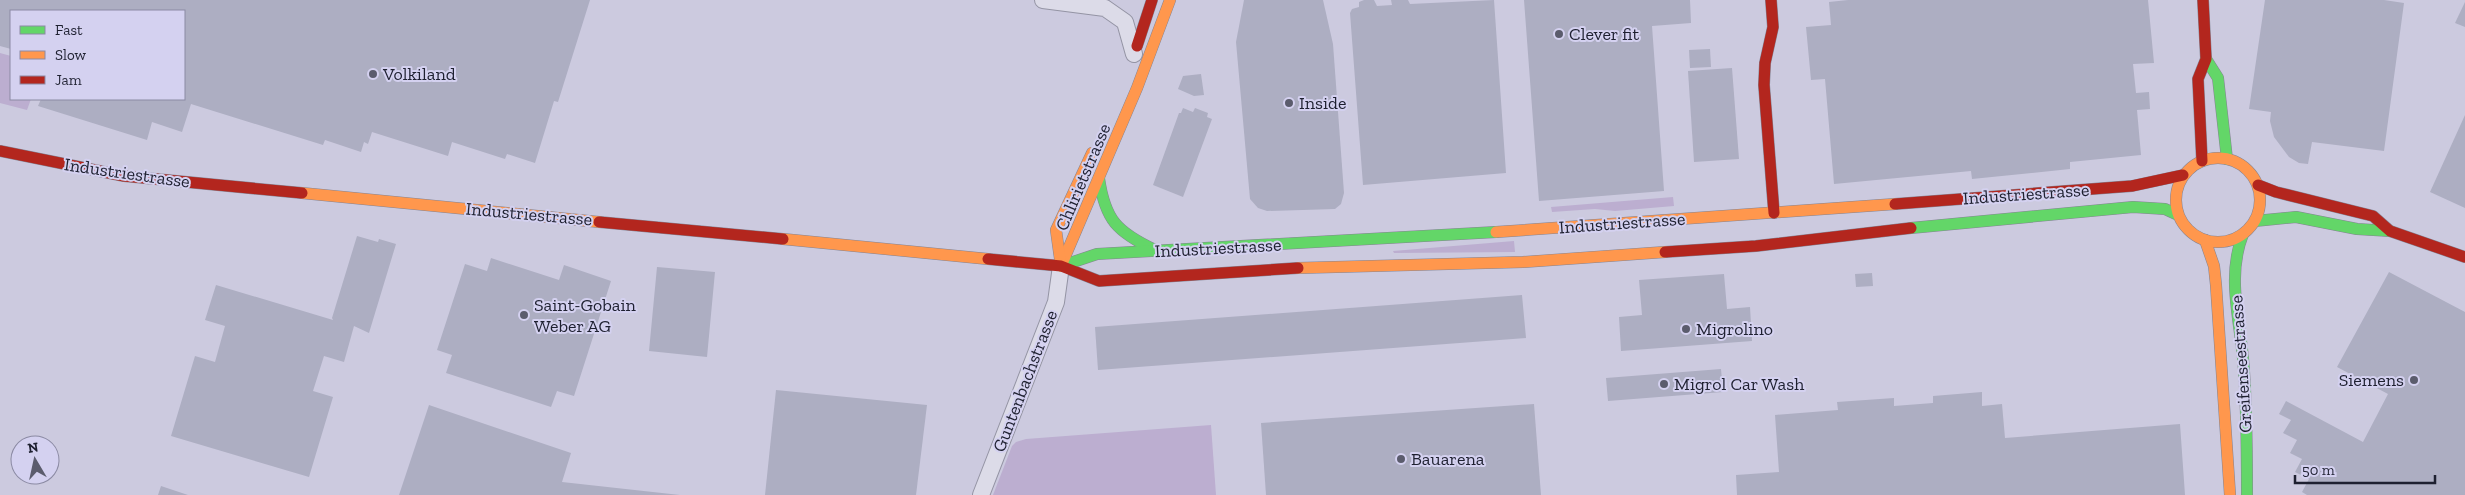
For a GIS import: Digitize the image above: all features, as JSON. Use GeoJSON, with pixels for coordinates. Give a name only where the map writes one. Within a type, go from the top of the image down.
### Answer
{"type":"FeatureCollection","features":[{"type":"Feature","properties":{"kind":"main road"},"geometry":{"type":"LineString","coordinates":[[1133,60],[1152,0]]}},
{"type":"Feature","properties":{"kind":"main road","name":"Chlirietstrasse"},"geometry":{"type":"LineString","coordinates":[[1061,266],[1137,88],[1170,0]]}},
{"type":"Feature","properties":{"kind":"main road"},"geometry":{"type":"LineString","coordinates":[[1771,0],[1773,27],[1765,63],[1764,85],[1774,213]]}},
{"type":"Feature","properties":{"kind":"main road"},"geometry":{"type":"LineString","coordinates":[[2184,175],[2176,194],[2178,215],[2184,226],[2193,235],[2205,240],[2218,242],[2231,240],[2243,234],[2255,220],[2261,197],[2258,185],[2246,168],[2227,158],[2214,158],[2202,161],[2198,78],[2206,59],[2203,0]]}},
{"type":"Feature","properties":{"kind":"main road"},"geometry":{"type":"LineString","coordinates":[[2206,59],[2218,78],[2227,158]]}},
{"type":"Feature","properties":{"kind":"main road","name":"Chlirietstrasse"},"geometry":{"type":"LineString","coordinates":[[1061,266],[1056,230],[1097,142]]}},
{"type":"Feature","properties":{"kind":"main road","name":"Industriestrasse"},"geometry":{"type":"LineString","coordinates":[[0,151],[124,176],[1061,266],[1099,281],[1274,269],[1523,262],[1756,246],[1828,236],[2133,207],[2165,209],[2178,215]]}},
{"type":"Feature","properties":{"kind":"main road","name":"Industriestrasse"},"geometry":{"type":"LineString","coordinates":[[1061,266],[1098,254],[1158,252],[1774,213],[2132,186],[2184,175],[2202,161]]}},
{"type":"Feature","properties":{"kind":"main road","name":"Chlirietstrasse"},"geometry":{"type":"LineString","coordinates":[[1098,178],[1102,204],[1114,225],[1126,237],[1158,252]]}},
{"type":"Feature","properties":{"kind":"main road"},"geometry":{"type":"LineString","coordinates":[[2258,185],[2276,192],[2372,216],[2390,231],[2465,257]]}},
{"type":"Feature","properties":{"kind":"main road"},"geometry":{"type":"LineString","coordinates":[[2255,220],[2281,217],[2301,218],[2373,232],[2390,231]]}},
{"type":"Feature","properties":{"kind":"main road","name":"Greifenseestrasse"},"geometry":{"type":"LineString","coordinates":[[2243,234],[2236,248],[2235,283],[2243,358],[2246,495]]}},
{"type":"Feature","properties":{"kind":"main road","name":"Greifenseestrasse"},"geometry":{"type":"LineString","coordinates":[[2205,240],[2214,266],[2216,285],[2230,495]]}},
{"type":"Feature","properties":{"kind":"main road"},"geometry":{"type":"LineString","coordinates":[[2228,466],[2246,495]]}},
{"type":"Feature","properties":{"kind":"street"},"geometry":{"type":"LineString","coordinates":[[1043,0],[1105,8],[1125,22],[1133,60]]}},
{"type":"Feature","properties":{"kind":"street","name":"Guntenbachstrasse"},"geometry":{"type":"LineString","coordinates":[[981,495],[1056,302],[1061,266]]}},
{"type":"Feature","properties":{"kind":"shaded area"},"geometry":{"type":"Polygon","coordinates":[[[0,53],[10,56],[10,100],[31,100],[27,110],[0,103],[0,53]]]}},
{"type":"Feature","properties":{"kind":"shaded area"},"geometry":{"type":"Polygon","coordinates":[[[1673,197],[1674,206],[1615,211],[1595,209],[1552,212],[1551,207],[1673,197]]]}},
{"type":"Feature","properties":{"kind":"shaded area"},"geometry":{"type":"Polygon","coordinates":[[[1514,241],[1515,252],[1394,253],[1393,251],[1514,241]]]}},
{"type":"Feature","properties":{"kind":"shaded area"},"geometry":{"type":"Polygon","coordinates":[[[1211,425],[1216,495],[993,495],[1012,446],[1016,442],[1026,439],[1211,425]]]}},
{"type":"Feature","properties":{"kind":"building","name":"Volkiland"},"geometry":{"type":"Polygon","coordinates":[[[0,0],[590,0],[558,102],[554,101],[535,163],[507,154],[505,159],[452,142],[448,156],[372,132],[368,144],[364,142],[361,152],[325,140],[323,145],[191,104],[182,132],[152,122],[147,140],[38,106],[41,100],[185,100],[185,10],[10,10],[10,49],[0,46],[0,0]]]}},
{"type":"Feature","properties":{"kind":"building","name":"Inside"},"geometry":{"type":"Polygon","coordinates":[[[1244,0],[1323,0],[1333,44],[1344,193],[1341,204],[1335,209],[1267,211],[1258,208],[1250,199],[1236,42],[1244,0]]]}},
{"type":"Feature","properties":{"kind":"building"},"geometry":{"type":"Polygon","coordinates":[[[1374,0],[1377,6],[1392,5],[1391,0],[1408,0],[1410,4],[1494,0],[1506,173],[1363,185],[1350,13],[1352,9],[1359,7],[1359,2],[1374,0]]]}},
{"type":"Feature","properties":{"kind":"building"},"geometry":{"type":"Polygon","coordinates":[[[1524,0],[1690,0],[1691,23],[1652,26],[1664,191],[1539,201],[1524,0]]]}},
{"type":"Feature","properties":{"kind":"building"},"geometry":{"type":"Polygon","coordinates":[[[1848,0],[2148,0],[2154,63],[2133,64],[2136,93],[2149,92],[2150,109],[2137,110],[2141,155],[2070,162],[2070,169],[1972,179],[1971,171],[1834,184],[1825,79],[1811,80],[1806,27],[1831,25],[1829,2],[1848,0]]]}},
{"type":"Feature","properties":{"kind":"building"},"geometry":{"type":"Polygon","coordinates":[[[2265,0],[2384,0],[2404,3],[2384,151],[2312,142],[2308,164],[2299,163],[2289,157],[2274,137],[2270,121],[2271,112],[2249,109],[2265,0]]]}},
{"type":"Feature","properties":{"kind":"building"},"geometry":{"type":"Polygon","coordinates":[[[2465,2],[2465,27],[2455,23],[2465,2]]]}},
{"type":"Feature","properties":{"kind":"building"},"geometry":{"type":"Polygon","coordinates":[[[1710,49],[1711,67],[1690,68],[1689,50],[1710,49]]]}},
{"type":"Feature","properties":{"kind":"building"},"geometry":{"type":"Polygon","coordinates":[[[1732,68],[1739,159],[1694,162],[1688,71],[1732,68]]]}},
{"type":"Feature","properties":{"kind":"building"},"geometry":{"type":"Polygon","coordinates":[[[1201,74],[1204,95],[1194,96],[1178,89],[1183,76],[1201,74]]]}},
{"type":"Feature","properties":{"kind":"building"},"geometry":{"type":"Polygon","coordinates":[[[1183,108],[1193,112],[1195,108],[1208,113],[1207,117],[1212,119],[1183,197],[1153,185],[1179,113],[1181,113],[1183,108]]]}},
{"type":"Feature","properties":{"kind":"building"},"geometry":{"type":"Polygon","coordinates":[[[2465,115],[2465,208],[2430,192],[2465,115]]]}},
{"type":"Feature","properties":{"kind":"building"},"geometry":{"type":"Polygon","coordinates":[[[357,236],[378,242],[379,239],[396,244],[369,333],[354,326],[344,362],[324,356],[313,391],[333,397],[309,477],[171,436],[195,356],[215,362],[225,326],[205,320],[216,285],[333,320],[332,318],[357,236]]]}},
{"type":"Feature","properties":{"kind":"building","name":"Saint-Gobain Weber AG"},"geometry":{"type":"Polygon","coordinates":[[[491,258],[559,280],[564,265],[611,281],[574,396],[557,391],[551,407],[446,373],[452,355],[437,350],[465,264],[487,271],[491,258]]]}},
{"type":"Feature","properties":{"kind":"building"},"geometry":{"type":"Polygon","coordinates":[[[657,267],[715,272],[707,357],[649,351],[657,267]]]}},
{"type":"Feature","properties":{"kind":"building","name":"Siemens"},"geometry":{"type":"Polygon","coordinates":[[[2389,272],[2465,312],[2465,495],[2307,495],[2302,492],[2309,479],[2295,472],[2302,459],[2290,453],[2297,440],[2283,433],[2291,420],[2279,414],[2286,401],[2363,442],[2388,394],[2337,367],[2389,272]]]}},
{"type":"Feature","properties":{"kind":"building"},"geometry":{"type":"Polygon","coordinates":[[[1872,273],[1873,286],[1856,287],[1855,274],[1872,273]]]}},
{"type":"Feature","properties":{"kind":"building"},"geometry":{"type":"Polygon","coordinates":[[[1724,274],[1727,309],[1750,307],[1752,341],[1621,351],[1619,317],[1642,315],[1639,280],[1724,274]]]}},
{"type":"Feature","properties":{"kind":"building"},"geometry":{"type":"Polygon","coordinates":[[[1522,295],[1526,338],[1098,370],[1095,327],[1522,295]]]}},
{"type":"Feature","properties":{"kind":"building","name":"Migrol Car Wash"},"geometry":{"type":"Polygon","coordinates":[[[1721,369],[1723,392],[1608,401],[1606,378],[1721,369]]]}},
{"type":"Feature","properties":{"kind":"building"},"geometry":{"type":"Polygon","coordinates":[[[776,390],[927,405],[916,495],[765,495],[776,390]]]}},
{"type":"Feature","properties":{"kind":"building"},"geometry":{"type":"Polygon","coordinates":[[[1982,392],[1982,406],[2002,404],[2005,438],[2180,424],[2185,495],[1737,495],[1736,475],[1779,472],[1775,415],[1838,410],[1837,402],[1894,398],[1894,406],[1933,403],[1933,396],[1982,392]]]}},
{"type":"Feature","properties":{"kind":"building","name":"Bauarena"},"geometry":{"type":"Polygon","coordinates":[[[1534,404],[1541,495],[1266,495],[1261,423],[1534,404]]]}},
{"type":"Feature","properties":{"kind":"building"},"geometry":{"type":"Polygon","coordinates":[[[429,405],[571,453],[562,482],[680,495],[399,495],[429,405]]]}},
{"type":"Feature","properties":{"kind":"building"},"geometry":{"type":"Polygon","coordinates":[[[161,486],[188,495],[158,495],[161,486]]]}},
{"type":"Feature","properties":{"kind":"traffic: fast"},"geometry":{"type":"LineString","coordinates":[[2206,59],[2218,78],[2227,159]]}},
{"type":"Feature","properties":{"kind":"traffic: fast"},"geometry":{"type":"LineString","coordinates":[[1099,178],[1105,204],[1115,223],[1131,237],[1155,250]]}},
{"type":"Feature","properties":{"kind":"traffic: fast"},"geometry":{"type":"LineString","coordinates":[[1911,228],[2133,207],[2165,209],[2178,215]]}},
{"type":"Feature","properties":{"kind":"traffic: fast"},"geometry":{"type":"LineString","coordinates":[[2255,221],[2296,217],[2357,229],[2390,231]]}},
{"type":"Feature","properties":{"kind":"traffic: fast"},"geometry":{"type":"LineString","coordinates":[[1061,266],[1097,254],[1496,232]]}},
{"type":"Feature","properties":{"kind":"traffic: fast"},"geometry":{"type":"LineString","coordinates":[[2243,234],[2238,249],[2235,280],[2245,392],[2247,495]]}},
{"type":"Feature","properties":{"kind":"traffic: slow"},"geometry":{"type":"LineString","coordinates":[[1061,266],[1137,88],[1170,0]]}},
{"type":"Feature","properties":{"kind":"traffic: slow"},"geometry":{"type":"LineString","coordinates":[[1061,266],[1056,230],[1092,153]]}},
{"type":"Feature","properties":{"kind":"traffic: slow"},"geometry":{"type":"LineString","coordinates":[[2218,158],[2234,161],[2248,170],[2257,184],[2260,200],[2257,216],[2248,230],[2234,239],[2218,242],[2202,239],[2188,230],[2179,216],[2176,200],[2179,184],[2188,170],[2202,161],[2218,158]]}},
{"type":"Feature","properties":{"kind":"traffic: slow"},"geometry":{"type":"LineString","coordinates":[[302,193],[599,222]]}},
{"type":"Feature","properties":{"kind":"traffic: slow"},"geometry":{"type":"LineString","coordinates":[[1496,232],[1895,204]]}},
{"type":"Feature","properties":{"kind":"traffic: slow"},"geometry":{"type":"LineString","coordinates":[[783,239],[988,259]]}},
{"type":"Feature","properties":{"kind":"traffic: slow"},"geometry":{"type":"LineString","coordinates":[[2205,240],[2214,266],[2216,285],[2230,495]]}},
{"type":"Feature","properties":{"kind":"traffic: slow"},"geometry":{"type":"LineString","coordinates":[[1298,268],[1523,262],[1665,252]]}},
{"type":"Feature","properties":{"kind":"traffic: jam"},"geometry":{"type":"LineString","coordinates":[[1137,46],[1152,0]]}},
{"type":"Feature","properties":{"kind":"traffic: jam"},"geometry":{"type":"LineString","coordinates":[[1771,0],[1773,27],[1765,63],[1764,85],[1774,213]]}},
{"type":"Feature","properties":{"kind":"traffic: jam"},"geometry":{"type":"LineString","coordinates":[[2202,161],[2198,79],[2206,59],[2203,0]]}},
{"type":"Feature","properties":{"kind":"traffic: jam"},"geometry":{"type":"LineString","coordinates":[[0,151],[124,176],[302,193]]}},
{"type":"Feature","properties":{"kind":"traffic: jam"},"geometry":{"type":"LineString","coordinates":[[1895,204],[2132,186],[2183,175]]}},
{"type":"Feature","properties":{"kind":"traffic: jam"},"geometry":{"type":"LineString","coordinates":[[2258,185],[2276,192],[2373,216],[2390,231],[2465,257]]}},
{"type":"Feature","properties":{"kind":"traffic: jam"},"geometry":{"type":"LineString","coordinates":[[599,222],[783,239]]}},
{"type":"Feature","properties":{"kind":"traffic: jam"},"geometry":{"type":"LineString","coordinates":[[1665,252],[1756,246],[1911,228]]}},
{"type":"Feature","properties":{"kind":"traffic: jam"},"geometry":{"type":"LineString","coordinates":[[988,259],[1061,266],[1099,281],[1298,268]]}},
{"type":"Feature","properties":{"kind":"place","name":"Clever fit"},"geometry":{"type":"Point","coordinates":[1559,34]}},
{"type":"Feature","properties":{"kind":"place","name":"Volkiland"},"geometry":{"type":"Point","coordinates":[373,74]}},
{"type":"Feature","properties":{"kind":"place","name":"Inside"},"geometry":{"type":"Point","coordinates":[1289,103]}},
{"type":"Feature","properties":{"kind":"place","name":"Saint-Gobain Weber AG"},"geometry":{"type":"Point","coordinates":[524,315]}},
{"type":"Feature","properties":{"kind":"place","name":"Migrolino"},"geometry":{"type":"Point","coordinates":[1686,329]}},
{"type":"Feature","properties":{"kind":"place","name":"Siemens"},"geometry":{"type":"Point","coordinates":[2414,380]}},
{"type":"Feature","properties":{"kind":"place","name":"Migrol Car Wash"},"geometry":{"type":"Point","coordinates":[1664,384]}},
{"type":"Feature","properties":{"kind":"place","name":"Bauarena"},"geometry":{"type":"Point","coordinates":[1401,459]}}]}
